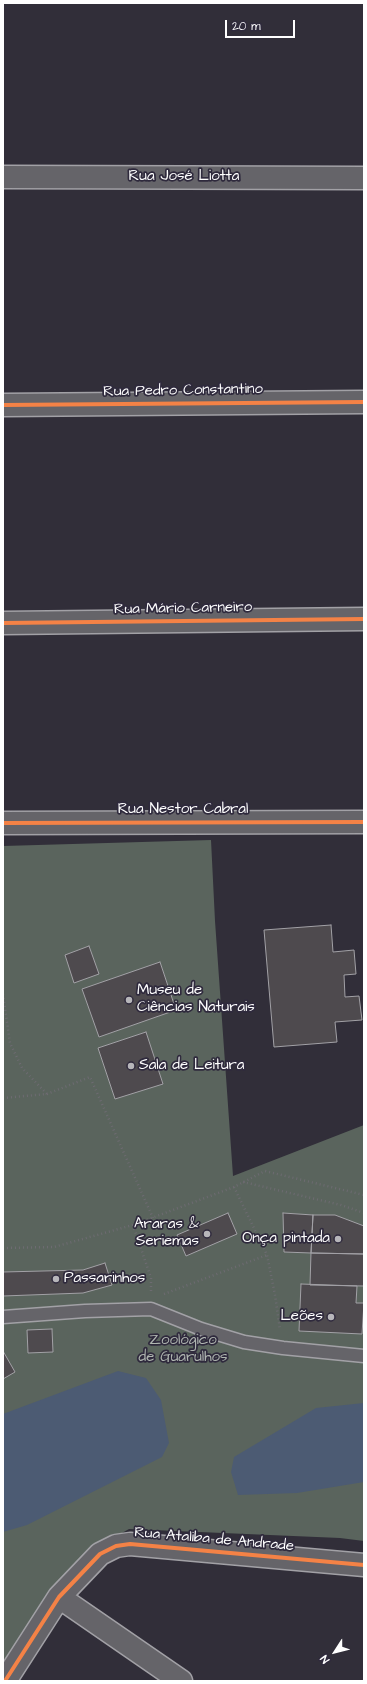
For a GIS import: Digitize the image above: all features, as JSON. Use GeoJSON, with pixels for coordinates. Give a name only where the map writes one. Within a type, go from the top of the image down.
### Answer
{"type":"FeatureCollection","features":[{"type":"Feature","properties":{"kind":"street","name":"Rua José Liotta"},"geometry":{"type":"LineString","coordinates":[[3,177],[364,178]]}},
{"type":"Feature","properties":{"kind":"street","name":"Rua Pedro Constantino"},"geometry":{"type":"LineString","coordinates":[[3,405],[364,402]]}},
{"type":"Feature","properties":{"kind":"street","name":"Rua Mário Carneiro"},"geometry":{"type":"LineString","coordinates":[[3,623],[364,619]]}},
{"type":"Feature","properties":{"kind":"street","name":"Rua Nestor Cabral"},"geometry":{"type":"LineString","coordinates":[[3,823],[364,822]]}},
{"type":"Feature","properties":{"kind":"street","name":"Rua Ataliba de Andrade"},"geometry":{"type":"LineString","coordinates":[[5,1681],[59,1598],[100,1554],[116,1546],[130,1544],[364,1565]]}},
{"type":"Feature","properties":{"kind":"street"},"geometry":{"type":"LineString","coordinates":[[59,1598],[181,1681]]}},
{"type":"Feature","properties":{"kind":"lane"},"geometry":{"type":"LineString","coordinates":[[3,1317],[151,1308],[201,1329],[244,1342],[283,1348],[364,1356]]}},
{"type":"Feature","properties":{"kind":"path"},"geometry":{"type":"LineString","coordinates":[[3,994],[10,1043],[22,1068],[47,1094]]}},
{"type":"Feature","properties":{"kind":"path"},"geometry":{"type":"LineString","coordinates":[[3,1098],[47,1094],[90,1077],[154,1218]]}},
{"type":"Feature","properties":{"kind":"path"},"geometry":{"type":"LineString","coordinates":[[3,1248],[54,1247],[133,1225],[234,1187],[265,1171],[364,1195]]}},
{"type":"Feature","properties":{"kind":"path"},"geometry":{"type":"LineString","coordinates":[[243,1182],[341,1205],[364,1213]]}},
{"type":"Feature","properties":{"kind":"path"},"geometry":{"type":"LineString","coordinates":[[234,1187],[267,1255],[283,1348]]}},
{"type":"Feature","properties":{"kind":"path"},"geometry":{"type":"LineString","coordinates":[[133,1225],[151,1278],[151,1308]]}},
{"type":"Feature","properties":{"kind":"green space","name":"Zoológico de Guarulhos"},"geometry":{"type":"Polygon","coordinates":[[[211,840],[215,921],[233,1176],[364,1125],[364,1541],[340,1538],[129,1529],[87,1553],[3,1674],[3,846],[211,840]]]}},
{"type":"Feature","properties":{"kind":"water"},"geometry":{"type":"Polygon","coordinates":[[[118,1371],[146,1378],[161,1400],[169,1443],[162,1457],[27,1525],[3,1532],[3,1414],[118,1371]]]}},
{"type":"Feature","properties":{"kind":"water"},"geometry":{"type":"Polygon","coordinates":[[[364,1403],[364,1482],[297,1493],[238,1495],[231,1472],[234,1457],[316,1408],[364,1403]]]}},
{"type":"Feature","properties":{"kind":"building"},"geometry":{"type":"Polygon","coordinates":[[[331,925],[333,952],[354,950],[356,974],[344,975],[345,997],[359,996],[362,1020],[335,1022],[337,1042],[274,1047],[264,930],[331,925]]]}},
{"type":"Feature","properties":{"kind":"building"},"geometry":{"type":"Polygon","coordinates":[[[89,946],[99,974],[74,983],[65,955],[89,946]]]}},
{"type":"Feature","properties":{"kind":"building","name":"Museu de Ciências Naturais"},"geometry":{"type":"Polygon","coordinates":[[[160,962],[176,1010],[99,1037],[82,989],[160,962]]]}},
{"type":"Feature","properties":{"kind":"building","name":"Sala de Leitura"},"geometry":{"type":"Polygon","coordinates":[[[146,1032],[163,1084],[115,1099],[98,1048],[146,1032]]]}},
{"type":"Feature","properties":{"kind":"building","name":"Araras & Seriemas"},"geometry":{"type":"Polygon","coordinates":[[[228,1213],[237,1234],[186,1256],[177,1235],[228,1213]]]}},
{"type":"Feature","properties":{"kind":"building"},"geometry":{"type":"Polygon","coordinates":[[[283,1213],[313,1215],[311,1253],[284,1252],[283,1213]]]}},
{"type":"Feature","properties":{"kind":"building","name":"Onça pintada"},"geometry":{"type":"Polygon","coordinates":[[[313,1215],[335,1215],[364,1226],[364,1254],[311,1253],[313,1215]]]}},
{"type":"Feature","properties":{"kind":"building"},"geometry":{"type":"Polygon","coordinates":[[[311,1253],[364,1254],[364,1286],[310,1285],[311,1253]]]}},
{"type":"Feature","properties":{"kind":"building","name":"Passarinhos"},"geometry":{"type":"Polygon","coordinates":[[[105,1263],[112,1285],[83,1293],[3,1296],[3,1272],[83,1270],[105,1263]]]}},
{"type":"Feature","properties":{"kind":"building","name":"Leões"},"geometry":{"type":"Polygon","coordinates":[[[301,1284],[357,1286],[356,1303],[364,1303],[362,1334],[299,1331],[301,1284]]]}},
{"type":"Feature","properties":{"kind":"building"},"geometry":{"type":"Polygon","coordinates":[[[52,1329],[53,1352],[28,1353],[27,1330],[52,1329]]]}},
{"type":"Feature","properties":{"kind":"building"},"geometry":{"type":"Polygon","coordinates":[[[3,1351],[15,1372],[3,1379],[3,1351]]]}},
{"type":"Feature","properties":{"kind":"cycle path"},"geometry":{"type":"LineString","coordinates":[[3,405],[364,402]]}},
{"type":"Feature","properties":{"kind":"cycle path"},"geometry":{"type":"LineString","coordinates":[[3,623],[364,619]]}},
{"type":"Feature","properties":{"kind":"cycle path"},"geometry":{"type":"LineString","coordinates":[[3,823],[364,822]]}},
{"type":"Feature","properties":{"kind":"cycle path"},"geometry":{"type":"LineString","coordinates":[[5,1681],[59,1597],[100,1554],[116,1546],[130,1544],[364,1565]]}},
{"type":"Feature","properties":{"kind":"place","name":"Museu de Ciências Naturais"},"geometry":{"type":"Point","coordinates":[129,1000]}},
{"type":"Feature","properties":{"kind":"place","name":"Sala de Leitura"},"geometry":{"type":"Point","coordinates":[131,1066]}},
{"type":"Feature","properties":{"kind":"place","name":"Araras & Seriemas"},"geometry":{"type":"Point","coordinates":[207,1234]}},
{"type":"Feature","properties":{"kind":"place","name":"Onça pintada"},"geometry":{"type":"Point","coordinates":[338,1239]}},
{"type":"Feature","properties":{"kind":"place","name":"Passarinhos"},"geometry":{"type":"Point","coordinates":[56,1279]}},
{"type":"Feature","properties":{"kind":"place","name":"Leões"},"geometry":{"type":"Point","coordinates":[331,1317]}}]}
